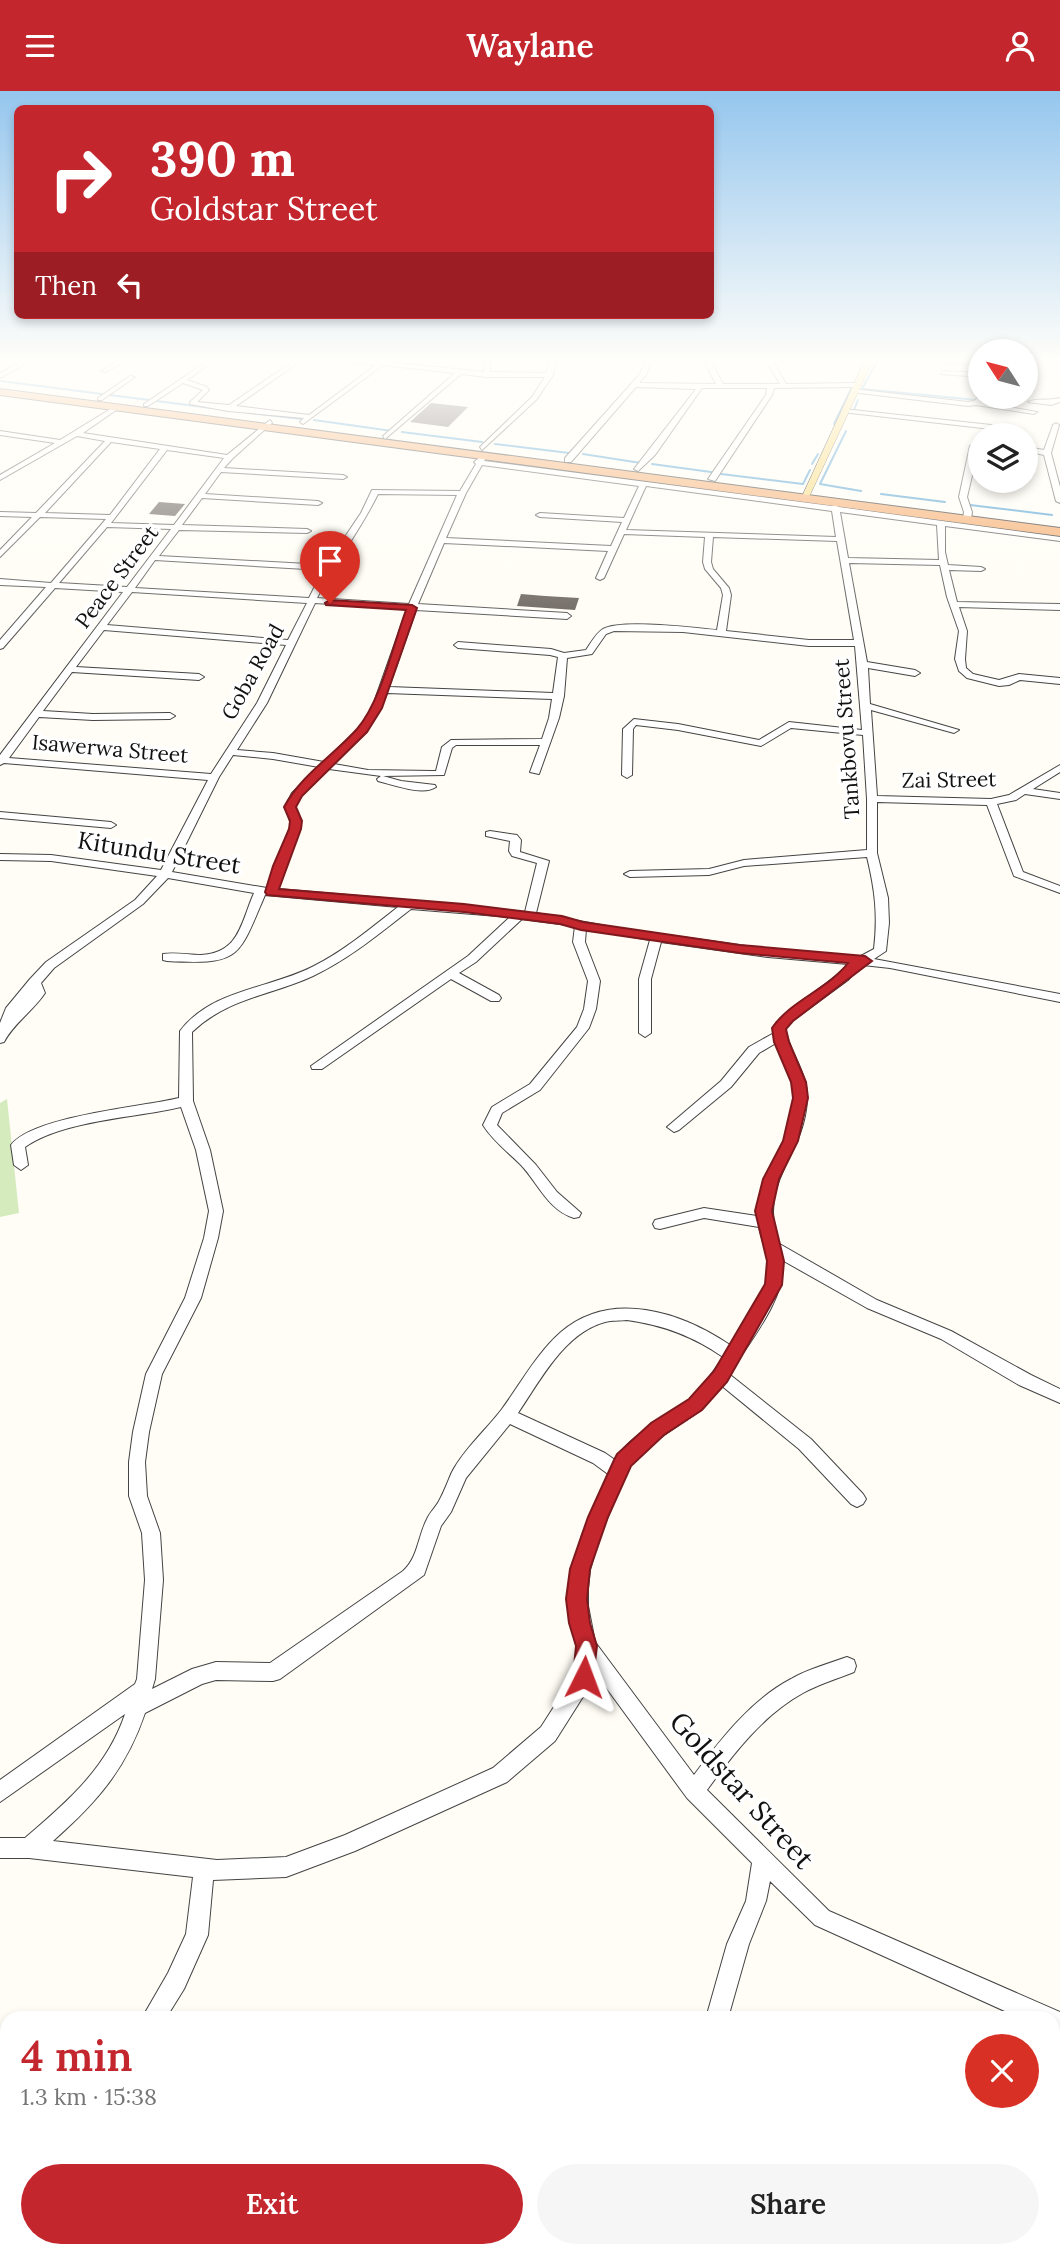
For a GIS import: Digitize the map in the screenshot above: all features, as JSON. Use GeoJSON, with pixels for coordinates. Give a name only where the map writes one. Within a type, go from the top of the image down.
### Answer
{"type":"FeatureCollection","features":[{"type":"Feature","properties":{"kind":"highway"},"geometry":{"type":"LineString","coordinates":[[532,461],[806,494],[1060,531]]}},
{"type":"Feature","properties":{"kind":"highway"},"geometry":{"type":"LineString","coordinates":[[576,461],[806,494],[863,508],[1060,524]]}},
{"type":"Feature","properties":{"kind":"main road"},"geometry":{"type":"LineString","coordinates":[[806,494],[821,461]]}},
{"type":"Feature","properties":{"kind":"street"},"geometry":{"type":"LineString","coordinates":[[0,478],[27,461]]}},
{"type":"Feature","properties":{"kind":"street"},"geometry":{"type":"LineString","coordinates":[[0,555],[90,461]]}},
{"type":"Feature","properties":{"kind":"street"},"geometry":{"type":"LineString","coordinates":[[0,646],[112,517],[155,461]]}},
{"type":"Feature","properties":{"kind":"street","name":"Peace Street"},"geometry":{"type":"LineString","coordinates":[[1,761],[226,461]]}},
{"type":"Feature","properties":{"kind":"street"},"geometry":{"type":"LineString","coordinates":[[167,957],[188,963],[235,949],[279,866],[295,829],[296,821],[290,807],[296,795],[363,730],[377,708],[412,608],[461,493],[478,461]]}},
{"type":"Feature","properties":{"kind":"street"},"geometry":{"type":"LineString","coordinates":[[517,461],[645,483],[835,507],[863,508],[1060,539]]}},
{"type":"Feature","properties":{"kind":"street"},"geometry":{"type":"LineString","coordinates":[[638,469],[645,461]]}},
{"type":"Feature","properties":{"kind":"street"},"geometry":{"type":"LineString","coordinates":[[712,479],[724,461]]}},
{"type":"Feature","properties":{"kind":"street"},"geometry":{"type":"LineString","coordinates":[[1048,461],[1060,501]]}},
{"type":"Feature","properties":{"kind":"street"},"geometry":{"type":"LineString","coordinates":[[10,463],[20,465]]}},
{"type":"Feature","properties":{"kind":"street"},"geometry":{"type":"LineString","coordinates":[[221,470],[343,477]]}},
{"type":"Feature","properties":{"kind":"street"},"geometry":{"type":"LineString","coordinates":[[968,475],[964,506],[968,516]]}},
{"type":"Feature","properties":{"kind":"street"},"geometry":{"type":"LineString","coordinates":[[600,578],[645,483]]}},
{"type":"Feature","properties":{"kind":"street","name":"Goba Road"},"geometry":{"type":"LineString","coordinates":[[3,1033],[37,997],[38,988],[34,982],[63,954],[139,902],[165,874],[214,777],[262,703],[328,568],[365,513],[375,492],[461,493]]}},
{"type":"Feature","properties":{"kind":"street"},"geometry":{"type":"LineString","coordinates":[[202,496],[318,503]]}},
{"type":"Feature","properties":{"kind":"street","name":"Tankbovu Street"},"geometry":{"type":"LineString","coordinates":[[835,507],[863,664],[872,799],[872,853],[882,898],[880,951],[865,961]]}},
{"type":"Feature","properties":{"kind":"street"},"geometry":{"type":"LineString","coordinates":[[0,514],[112,517]]}},
{"type":"Feature","properties":{"kind":"street"},"geometry":{"type":"LineString","coordinates":[[540,515],[626,520]]}},
{"type":"Feature","properties":{"kind":"street"},"geometry":{"type":"LineString","coordinates":[[941,522],[940,552],[963,631],[960,659],[966,673],[999,683],[1019,677],[1060,681]]}},
{"type":"Feature","properties":{"kind":"street"},"geometry":{"type":"LineString","coordinates":[[105,524],[307,531]]}},
{"type":"Feature","properties":{"kind":"street"},"geometry":{"type":"LineString","coordinates":[[622,532],[840,539]]}},
{"type":"Feature","properties":{"kind":"street"},"geometry":{"type":"LineString","coordinates":[[709,534],[709,569],[725,588],[727,595],[722,633]]}},
{"type":"Feature","properties":{"kind":"street"},"geometry":{"type":"LineString","coordinates":[[442,540],[614,549]]}},
{"type":"Feature","properties":{"kind":"street"},"geometry":{"type":"LineString","coordinates":[[155,558],[328,568]]}},
{"type":"Feature","properties":{"kind":"street"},"geometry":{"type":"LineString","coordinates":[[844,559],[981,569]]}},
{"type":"Feature","properties":{"kind":"street"},"geometry":{"type":"LineString","coordinates":[[0,582],[567,616]]}},
{"type":"Feature","properties":{"kind":"street"},"geometry":{"type":"LineString","coordinates":[[954,604],[1060,607]]}},
{"type":"Feature","properties":{"kind":"street"},"geometry":{"type":"LineString","coordinates":[[101,627],[290,643]]}},
{"type":"Feature","properties":{"kind":"street"},"geometry":{"type":"LineString","coordinates":[[458,645],[522,649],[563,656],[589,652],[603,632],[613,628],[683,629],[809,643],[859,643]]}},
{"type":"Feature","properties":{"kind":"street"},"geometry":{"type":"LineString","coordinates":[[535,772],[559,695],[563,656]]}},
{"type":"Feature","properties":{"kind":"street"},"geometry":{"type":"LineString","coordinates":[[863,664],[915,673]]}},
{"type":"Feature","properties":{"kind":"street"},"geometry":{"type":"LineString","coordinates":[[70,669],[199,677]]}},
{"type":"Feature","properties":{"kind":"street"},"geometry":{"type":"LineString","coordinates":[[383,690],[559,695]]}},
{"type":"Feature","properties":{"kind":"street"},"geometry":{"type":"LineString","coordinates":[[866,706],[954,730]]}},
{"type":"Feature","properties":{"kind":"street"},"geometry":{"type":"LineString","coordinates":[[36,714],[93,717],[170,716]]}},
{"type":"Feature","properties":{"kind":"street"},"geometry":{"type":"LineString","coordinates":[[627,775],[627,738],[630,725],[634,722],[678,727],[761,743],[789,725],[868,733]]}},
{"type":"Feature","properties":{"kind":"street"},"geometry":{"type":"LineString","coordinates":[[368,773],[439,773],[447,747],[454,742],[544,742]]}},
{"type":"Feature","properties":{"kind":"street"},"geometry":{"type":"LineString","coordinates":[[229,752],[325,765],[368,773],[400,784],[431,787]]}},
{"type":"Feature","properties":{"kind":"street","name":"Isawerwa Street"},"geometry":{"type":"LineString","coordinates":[[1,761],[214,777]]}},
{"type":"Feature","properties":{"kind":"street","name":"Zai Street"},"geometry":{"type":"LineString","coordinates":[[872,799],[991,802],[1012,798],[1060,768]]}},
{"type":"Feature","properties":{"kind":"street"},"geometry":{"type":"LineString","coordinates":[[1025,791],[1060,796]]}},
{"type":"Feature","properties":{"kind":"street"},"geometry":{"type":"LineString","coordinates":[[991,802],[1018,873],[1060,890]]}},
{"type":"Feature","properties":{"kind":"street"},"geometry":{"type":"LineString","coordinates":[[0,815],[111,825]]}},
{"type":"Feature","properties":{"kind":"street"},"geometry":{"type":"LineString","coordinates":[[317,1066],[451,974],[525,915],[543,861],[516,854],[513,837],[490,834]]}},
{"type":"Feature","properties":{"kind":"street"},"geometry":{"type":"LineString","coordinates":[[629,874],[709,872],[744,863],[872,853]]}},
{"type":"Feature","properties":{"kind":"street","name":"Kitundu Street"},"geometry":{"type":"LineString","coordinates":[[0,857],[35,857],[165,874],[266,891],[525,915],[656,938],[768,953],[865,961],[1060,998]]}},
{"type":"Feature","properties":{"kind":"street"},"geometry":{"type":"LineString","coordinates":[[29,1848],[93,1790],[110,1768],[141,1698],[149,1662],[154,1580],[150,1533],[138,1496],[137,1462],[141,1432],[154,1374],[193,1298],[216,1211],[203,1150],[186,1101],[185,1037],[208,1010],[235,997],[299,978],[322,967],[408,905]]}},
{"type":"Feature","properties":{"kind":"street"},"geometry":{"type":"LineString","coordinates":[[574,1213],[556,1204],[533,1170],[495,1134],[490,1125],[498,1110],[535,1087],[583,1028],[590,1009],[594,981],[593,972],[579,942],[581,926]]}},
{"type":"Feature","properties":{"kind":"street"},"geometry":{"type":"LineString","coordinates":[[645,1033],[645,979],[656,938]]}},
{"type":"Feature","properties":{"kind":"street"},"geometry":{"type":"LineString","coordinates":[[674,1127],[726,1084],[754,1049],[780,1035],[782,1022],[832,987],[854,965],[865,961]]}},
{"type":"Feature","properties":{"kind":"street"},"geometry":{"type":"LineString","coordinates":[[451,974],[495,998]]}},
{"type":"Feature","properties":{"kind":"street","name":"Goldstar Street"},"geometry":{"type":"LineString","coordinates":[[780,1035],[799,1082],[801,1098],[791,1141],[771,1179],[764,1211],[776,1274],[774,1285],[721,1376],[696,1404],[637,1446],[624,1460],[598,1517],[580,1569],[577,1599],[579,1623],[587,1646],[694,1791],[822,1918],[1029,2011]]}},
{"type":"Feature","properties":{"kind":"street"},"geometry":{"type":"LineString","coordinates":[[21,1165],[18,1145],[30,1137],[96,1118],[186,1101]]}},
{"type":"Feature","properties":{"kind":"street"},"geometry":{"type":"LineString","coordinates":[[660,1224],[704,1213],[766,1223]]}},
{"type":"Feature","properties":{"kind":"street"},"geometry":{"type":"LineString","coordinates":[[772,1247],[872,1304],[946,1335],[1003,1368],[1060,1396]]}},
{"type":"Feature","properties":{"kind":"street"},"geometry":{"type":"LineString","coordinates":[[0,1792],[141,1698],[216,1671],[273,1672],[409,1577],[418,1569],[434,1522],[445,1507],[460,1473],[545,1362],[565,1339],[583,1325],[616,1312],[633,1313],[673,1323],[706,1337],[732,1355]]}},
{"type":"Feature","properties":{"kind":"street"},"geometry":{"type":"LineString","coordinates":[[721,1376],[805,1444],[857,1499]]}},
{"type":"Feature","properties":{"kind":"street"},"geometry":{"type":"LineString","coordinates":[[507,1415],[599,1458],[618,1472]]}},
{"type":"Feature","properties":{"kind":"street"},"geometry":{"type":"LineString","coordinates":[[0,1848],[29,1848],[204,1869],[285,1867],[348,1844],[500,1775],[548,1734],[584,1677],[587,1646]]}},
{"type":"Feature","properties":{"kind":"street"},"geometry":{"type":"LineString","coordinates":[[694,1791],[716,1762],[772,1703],[792,1688],[846,1667]]}},
{"type":"Feature","properties":{"kind":"street"},"geometry":{"type":"LineString","coordinates":[[719,2011],[738,1944],[756,1901],[763,1861]]}},
{"type":"Feature","properties":{"kind":"street"},"geometry":{"type":"LineString","coordinates":[[157,2011],[176,1981],[197,1935],[204,1869]]}},
{"type":"Feature","properties":{"kind":"green space"},"geometry":{"type":"Polygon","coordinates":[[[7,1099],[19,1213],[0,1217],[0,1103],[7,1099]]]}},
{"type":"Feature","properties":{"kind":"building"},"geometry":{"type":"Polygon","coordinates":[[[159,502],[185,504],[175,516],[149,514],[159,502]]]}},
{"type":"Feature","properties":{"kind":"building"},"geometry":{"type":"Polygon","coordinates":[[[521,594],[579,598],[575,610],[517,606],[521,594]]]}},
{"type":"Feature","properties":{"kind":"waterway"},"geometry":{"type":"LineString","coordinates":[[629,461],[641,463]]}},
{"type":"Feature","properties":{"kind":"waterway"},"geometry":{"type":"LineString","coordinates":[[831,461],[820,484],[861,491]]}},
{"type":"Feature","properties":{"kind":"waterway"},"geometry":{"type":"LineString","coordinates":[[652,464],[711,472]]}},
{"type":"Feature","properties":{"kind":"waterway"},"geometry":{"type":"LineString","coordinates":[[721,474],[803,484],[810,470]]}},
{"type":"Feature","properties":{"kind":"waterway"},"geometry":{"type":"LineString","coordinates":[[881,494],[945,502]]}},
{"type":"Feature","properties":{"kind":"waterway"},"geometry":{"type":"LineString","coordinates":[[970,505],[1052,515]]}},
{"type":"Feature","properties":{"kind":"route"},"geometry":{"type":"LineString","coordinates":[[330,603],[412,608],[377,708],[363,730],[296,795],[290,807],[296,821],[295,829],[271,892],[342,900],[464,908],[562,920],[581,926],[768,953],[865,961],[854,965],[845,977],[788,1017],[779,1028],[799,1082],[801,1098],[791,1141],[771,1179],[764,1211],[775,1261],[774,1285],[721,1376],[696,1404],[658,1429],[624,1460],[598,1517],[580,1569],[577,1599],[579,1623],[587,1646],[584,1677]]}}]}
